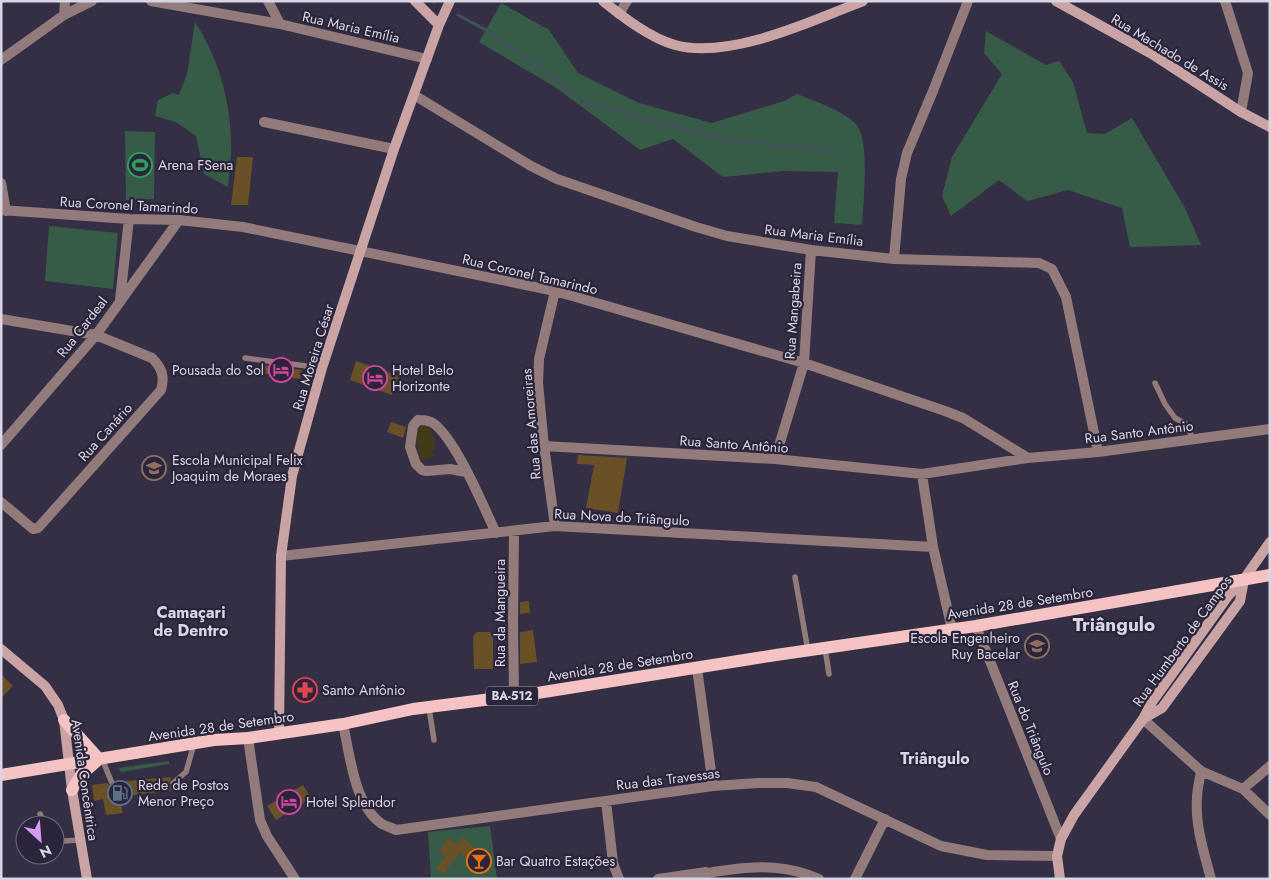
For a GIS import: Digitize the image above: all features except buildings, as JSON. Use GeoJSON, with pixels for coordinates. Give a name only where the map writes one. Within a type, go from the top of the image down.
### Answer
{"type":"FeatureCollection","features":[{"type":"Feature","properties":{"kind":"main road","name":"BA-512"},"geometry":{"type":"LineString","coordinates":[[1244,579],[1270,575]]}},
{"type":"Feature","properties":{"kind":"main road","name":"Avenida 28 de Setembro"},"geometry":{"type":"LineString","coordinates":[[1,775],[194,744],[343,724],[429,708],[808,650],[976,626],[1244,579]]}},
{"type":"Feature","properties":{"kind":"main road"},"geometry":{"type":"LineString","coordinates":[[64,720],[101,759],[81,775],[72,790]]}},
{"type":"Feature","properties":{"kind":"street"},"geometry":{"type":"LineString","coordinates":[[64,15],[65,1]]}},
{"type":"Feature","properties":{"kind":"street"},"geometry":{"type":"LineString","coordinates":[[1,60],[64,15],[92,1]]}},
{"type":"Feature","properties":{"kind":"street","name":"Rua Maria Emília"},"geometry":{"type":"LineString","coordinates":[[151,1],[280,24],[427,58]]}},
{"type":"Feature","properties":{"kind":"street"},"geometry":{"type":"LineString","coordinates":[[268,1],[280,24]]}},
{"type":"Feature","properties":{"kind":"street"},"geometry":{"type":"LineString","coordinates":[[415,1],[439,26]]}},
{"type":"Feature","properties":{"kind":"street"},"geometry":{"type":"LineString","coordinates":[[603,1],[619,14],[660,40],[676,45],[709,48],[731,47],[772,36],[864,1]]}},
{"type":"Feature","properties":{"kind":"street"},"geometry":{"type":"LineString","coordinates":[[619,14],[627,1]]}},
{"type":"Feature","properties":{"kind":"street"},"geometry":{"type":"LineString","coordinates":[[894,259],[901,179],[906,152],[933,91],[968,1]]}},
{"type":"Feature","properties":{"kind":"street","name":"Rua Machado de Assis"},"geometry":{"type":"LineString","coordinates":[[1056,1],[1152,54],[1241,112],[1270,127]]}},
{"type":"Feature","properties":{"kind":"street"},"geometry":{"type":"LineString","coordinates":[[1225,1],[1248,73],[1241,112]]}},
{"type":"Feature","properties":{"kind":"street","name":"Rua Moreira César"},"geometry":{"type":"LineString","coordinates":[[279,733],[281,556],[292,476],[322,368],[394,149],[439,26],[450,3]]}},
{"type":"Feature","properties":{"kind":"street","name":"Rua Maria Emília"},"geometry":{"type":"LineString","coordinates":[[414,94],[531,166],[557,179],[727,236],[811,250],[894,259],[1039,263],[1052,269],[1066,297],[1098,452]]}},
{"type":"Feature","properties":{"kind":"street"},"geometry":{"type":"LineString","coordinates":[[264,122],[394,149]]}},
{"type":"Feature","properties":{"kind":"street"},"geometry":{"type":"LineString","coordinates":[[1,183],[4,210]]}},
{"type":"Feature","properties":{"kind":"street","name":"Rua Coronel Tamarindo"},"geometry":{"type":"LineString","coordinates":[[4,210],[129,219],[179,220],[243,227],[555,291],[804,362],[963,418],[1028,458]]}},
{"type":"Feature","properties":{"kind":"street"},"geometry":{"type":"LineString","coordinates":[[120,301],[129,219]]}},
{"type":"Feature","properties":{"kind":"street","name":"Rua Cardeal"},"geometry":{"type":"LineString","coordinates":[[1,445],[96,335],[179,220]]}},
{"type":"Feature","properties":{"kind":"street","name":"Rua Mangabeira"},"geometry":{"type":"LineString","coordinates":[[774,459],[804,362],[811,250]]}},
{"type":"Feature","properties":{"kind":"street","name":"Rua das Amoreiras"},"geometry":{"type":"LineString","coordinates":[[555,291],[539,359],[538,383],[555,526]]}},
{"type":"Feature","properties":{"kind":"street"},"geometry":{"type":"LineString","coordinates":[[1,319],[96,335]]}},
{"type":"Feature","properties":{"kind":"street","name":"Rua Canário"},"geometry":{"type":"LineString","coordinates":[[1,502],[33,529],[38,528],[161,390],[163,382],[162,372],[152,358],[96,335]]}},
{"type":"Feature","properties":{"kind":"street"},"geometry":{"type":"LineString","coordinates":[[466,472],[457,469],[428,471],[422,470],[416,464],[410,447],[413,426],[418,420],[432,422],[452,444],[466,472],[496,533]]}},
{"type":"Feature","properties":{"kind":"street","name":"Rua Santo Antônio"},"geometry":{"type":"LineString","coordinates":[[544,446],[774,459],[922,474],[1028,458],[1098,452],[1270,429]]}},
{"type":"Feature","properties":{"kind":"street"},"geometry":{"type":"LineString","coordinates":[[922,474],[933,547],[952,629]]}},
{"type":"Feature","properties":{"kind":"street","name":"Rua Nova do Triângulo"},"geometry":{"type":"LineString","coordinates":[[281,556],[514,532],[555,526],[933,547]]}},
{"type":"Feature","properties":{"kind":"street","name":"Rua da Mangueira"},"geometry":{"type":"LineString","coordinates":[[514,532],[512,621],[514,695]]}},
{"type":"Feature","properties":{"kind":"street","name":"Rua Humberto de Campos"},"geometry":{"type":"LineString","coordinates":[[1060,879],[1057,856],[1061,839],[1074,815],[1228,596],[1244,579],[1270,542]]}},
{"type":"Feature","properties":{"kind":"street","name":"Rua do Triângulo"},"geometry":{"type":"LineString","coordinates":[[976,626],[1061,839]]}},
{"type":"Feature","properties":{"kind":"street","name":"Avenida Concêntrica"},"geometry":{"type":"LineString","coordinates":[[1,649],[45,686],[58,706],[64,720],[72,790],[87,879]]}},
{"type":"Feature","properties":{"kind":"street"},"geometry":{"type":"LineString","coordinates":[[697,668],[714,786]]}},
{"type":"Feature","properties":{"kind":"street"},"geometry":{"type":"LineString","coordinates":[[1143,719],[1201,770],[1243,789],[1270,815]]}},
{"type":"Feature","properties":{"kind":"street","name":"Rua das Travessas"},"geometry":{"type":"LineString","coordinates":[[343,724],[358,790],[364,803],[382,824],[396,830],[714,786],[787,783],[816,787],[941,846],[987,855],[1057,856]]}},
{"type":"Feature","properties":{"kind":"street"},"geometry":{"type":"LineString","coordinates":[[248,738],[260,820],[267,836],[293,875],[301,879]]}},
{"type":"Feature","properties":{"kind":"street"},"geometry":{"type":"LineString","coordinates":[[1243,789],[1270,766]]}},
{"type":"Feature","properties":{"kind":"street"},"geometry":{"type":"LineString","coordinates":[[1201,770],[1196,797],[1198,819],[1201,841],[1211,879]]}},
{"type":"Feature","properties":{"kind":"street"},"geometry":{"type":"LineString","coordinates":[[606,801],[613,863],[619,879]]}},
{"type":"Feature","properties":{"kind":"street"},"geometry":{"type":"LineString","coordinates":[[855,879],[885,820]]}},
{"type":"Feature","properties":{"kind":"street"},"geometry":{"type":"LineString","coordinates":[[658,879],[704,875],[752,866],[781,868],[806,873],[819,879]]}},
{"type":"Feature","properties":{"kind":"lane"},"geometry":{"type":"LineString","coordinates":[[245,358],[322,368]]}},
{"type":"Feature","properties":{"kind":"lane"},"geometry":{"type":"LineString","coordinates":[[1155,382],[1175,418],[1186,424],[1193,439]]}},
{"type":"Feature","properties":{"kind":"lane"},"geometry":{"type":"LineString","coordinates":[[795,577],[808,650]]}},
{"type":"Feature","properties":{"kind":"lane"},"geometry":{"type":"LineString","coordinates":[[825,648],[829,674]]}},
{"type":"Feature","properties":{"kind":"lane"},"geometry":{"type":"LineString","coordinates":[[429,708],[434,740]]}},
{"type":"Feature","properties":{"kind":"lane"},"geometry":{"type":"LineString","coordinates":[[173,783],[186,772],[194,744]]}},
{"type":"Feature","properties":{"kind":"lane"},"geometry":{"type":"LineString","coordinates":[[101,759],[112,783]]}},
{"type":"Feature","properties":{"kind":"lane"},"geometry":{"type":"LineString","coordinates":[[65,841],[80,840]]}},
{"type":"Feature","properties":{"kind":"green space"},"geometry":{"type":"Polygon","coordinates":[[[501,3],[549,30],[578,73],[639,103],[712,123],[784,101],[797,94],[828,106],[842,114],[855,123],[860,131],[863,142],[865,171],[862,225],[834,223],[838,172],[783,171],[723,177],[673,139],[640,150],[555,87],[479,42],[501,3]]]}},
{"type":"Feature","properties":{"kind":"green space"},"geometry":{"type":"Polygon","coordinates":[[[195,22],[210,49],[225,94],[231,147],[228,187],[204,174],[196,136],[176,122],[155,116],[158,100],[173,93],[179,95],[187,74],[195,22]]]}},
{"type":"Feature","properties":{"kind":"green space"},"geometry":{"type":"Polygon","coordinates":[[[986,31],[1046,65],[1059,61],[1073,82],[1087,133],[1105,134],[1132,118],[1185,208],[1201,245],[1130,247],[1122,208],[1068,190],[1027,201],[999,180],[951,216],[942,196],[952,157],[1002,74],[984,53],[986,31]]]}},
{"type":"Feature","properties":{"kind":"green space","name":"Arena FSena"},"geometry":{"type":"Polygon","coordinates":[[[125,131],[155,132],[154,199],[126,200],[125,131]]]}},
{"type":"Feature","properties":{"kind":"green space"},"geometry":{"type":"Polygon","coordinates":[[[49,226],[118,233],[113,289],[45,281],[49,226]]]}},
{"type":"Feature","properties":{"kind":"green space"},"geometry":{"type":"Polygon","coordinates":[[[169,761],[169,764],[121,772],[119,768],[169,761]]]}},
{"type":"Feature","properties":{"kind":"green space"},"geometry":{"type":"Polygon","coordinates":[[[490,826],[497,879],[431,879],[428,832],[490,826]]]}},
{"type":"Feature","properties":{"kind":"sand"},"geometry":{"type":"Polygon","coordinates":[[[418,424],[424,426],[428,424],[436,443],[432,453],[436,455],[421,461],[414,430],[418,424]]]}},
{"type":"Feature","properties":{"kind":"waterway"},"geometry":{"type":"LineString","coordinates":[[458,15],[486,30],[590,104],[732,141],[841,151]]}},
{"type":"Feature","properties":{"kind":"place","name":"Arena FSena"},"geometry":{"type":"Point","coordinates":[140,165]}},
{"type":"Feature","properties":{"kind":"place","name":"Pousada do Sol"},"geometry":{"type":"Point","coordinates":[281,370]}},
{"type":"Feature","properties":{"kind":"place","name":"Hotel Belo Horizonte"},"geometry":{"type":"Point","coordinates":[375,378]}},
{"type":"Feature","properties":{"kind":"place","name":"Escola Municipal Felix Joaquim de Moraes"},"geometry":{"type":"Point","coordinates":[154,468]}},
{"type":"Feature","properties":{"kind":"place","name":"Escola Engenheiro Ruy Bacelar"},"geometry":{"type":"Point","coordinates":[1037,646]}},
{"type":"Feature","properties":{"kind":"place","name":"Santo Antônio"},"geometry":{"type":"Point","coordinates":[305,690]}},
{"type":"Feature","properties":{"kind":"place","name":"Rede de Postos Menor Preço"},"geometry":{"type":"Point","coordinates":[120,793]}},
{"type":"Feature","properties":{"kind":"place","name":"Hotel Splendor"},"geometry":{"type":"Point","coordinates":[289,802]}},
{"type":"Feature","properties":{"kind":"place","name":"Bar Quatro Estações"},"geometry":{"type":"Point","coordinates":[479,861]}},
{"type":"Feature","properties":{"kind":"district","name":"Camaçari de Dentro"},"geometry":{"type":"Point","coordinates":[191,621]}},
{"type":"Feature","properties":{"kind":"district","name":"Triângulo"},"geometry":{"type":"Point","coordinates":[1114,624]}},
{"type":"Feature","properties":{"kind":"district","name":"Triângulo"},"geometry":{"type":"Point","coordinates":[935,758]}}]}
